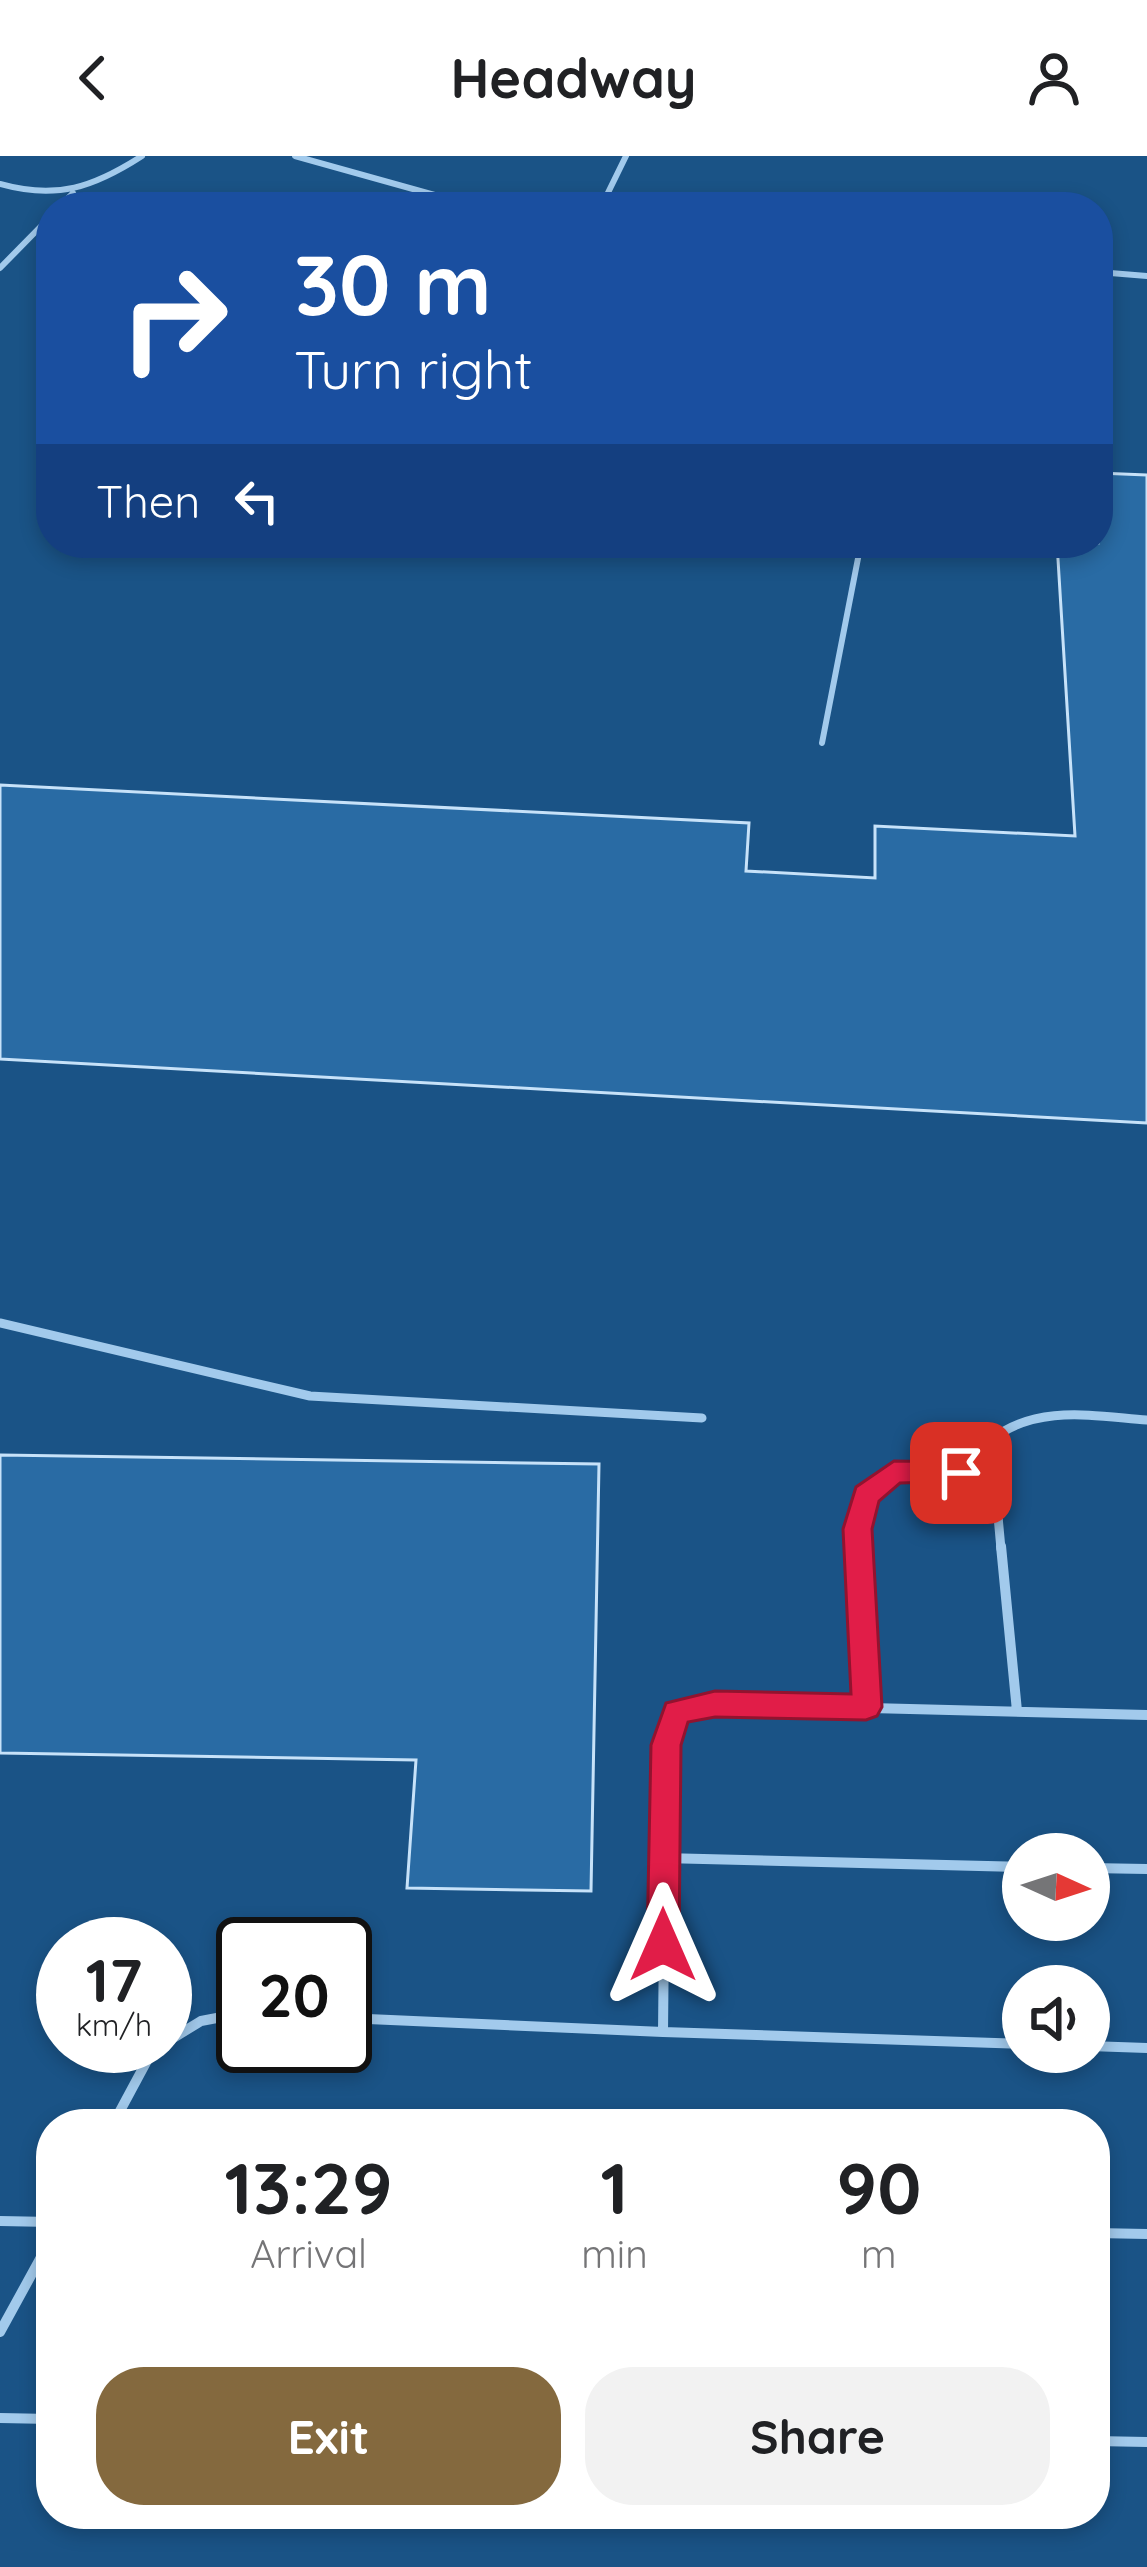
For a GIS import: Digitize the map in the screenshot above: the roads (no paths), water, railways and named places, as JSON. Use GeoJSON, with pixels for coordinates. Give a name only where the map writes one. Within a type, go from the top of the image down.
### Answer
{"type":"FeatureCollection","features":[{"type":"Feature","properties":{"kind":"lane"},"geometry":{"type":"LineString","coordinates":[[76,192],[100,184],[142,156]]}},
{"type":"Feature","properties":{"kind":"lane"},"geometry":{"type":"LineString","coordinates":[[295,156],[424,192]]}},
{"type":"Feature","properties":{"kind":"lane"},"geometry":{"type":"LineString","coordinates":[[608,192],[626,156]]}},
{"type":"Feature","properties":{"kind":"lane"},"geometry":{"type":"LineString","coordinates":[[0,184],[36,196]]}},
{"type":"Feature","properties":{"kind":"lane"},"geometry":{"type":"LineString","coordinates":[[0,268],[36,231]]}},
{"type":"Feature","properties":{"kind":"lane"},"geometry":{"type":"LineString","coordinates":[[1113,273],[1147,276]]}},
{"type":"Feature","properties":{"kind":"lane"},"geometry":{"type":"LineString","coordinates":[[822,743],[857,558]]}},
{"type":"Feature","properties":{"kind":"lane"},"geometry":{"type":"LineString","coordinates":[[0,1323],[310,1396],[702,1418]]}},
{"type":"Feature","properties":{"kind":"lane"},"geometry":{"type":"LineString","coordinates":[[1017,1711],[991,1440],[1003,1427],[1027,1419],[1147,1420]]}},
{"type":"Feature","properties":{"kind":"lane"},"geometry":{"type":"LineString","coordinates":[[866,1707],[858,1529],[866,1496],[894,1472],[994,1474]]}},
{"type":"Feature","properties":{"kind":"lane"},"geometry":{"type":"LineString","coordinates":[[663,2032],[666,1745],[676,1712],[715,1704],[1147,1715]]}},
{"type":"Feature","properties":{"kind":"lane"},"geometry":{"type":"LineString","coordinates":[[663,1858],[1002,1866]]}},
{"type":"Feature","properties":{"kind":"lane"},"geometry":{"type":"LineString","coordinates":[[1110,1868],[1147,1869]]}},
{"type":"Feature","properties":{"kind":"lane"},"geometry":{"type":"LineString","coordinates":[[372,2019],[1002,2043]]}},
{"type":"Feature","properties":{"kind":"lane"},"geometry":{"type":"LineString","coordinates":[[1110,2047],[1147,2048]]}},
{"type":"Feature","properties":{"kind":"lane"},"geometry":{"type":"LineString","coordinates":[[120,2109],[140,2073]]}},
{"type":"Feature","properties":{"kind":"lane"},"geometry":{"type":"LineString","coordinates":[[0,2222],[36,2222]]}},
{"type":"Feature","properties":{"kind":"lane"},"geometry":{"type":"LineString","coordinates":[[1110,2233],[1147,2234]]}},
{"type":"Feature","properties":{"kind":"lane"},"geometry":{"type":"LineString","coordinates":[[0,2332],[36,2266]]}},
{"type":"Feature","properties":{"kind":"lane"},"geometry":{"type":"LineString","coordinates":[[0,2418],[36,2419]]}},
{"type":"Feature","properties":{"kind":"lane"},"geometry":{"type":"LineString","coordinates":[[1110,2441],[1147,2442]]}}]}
